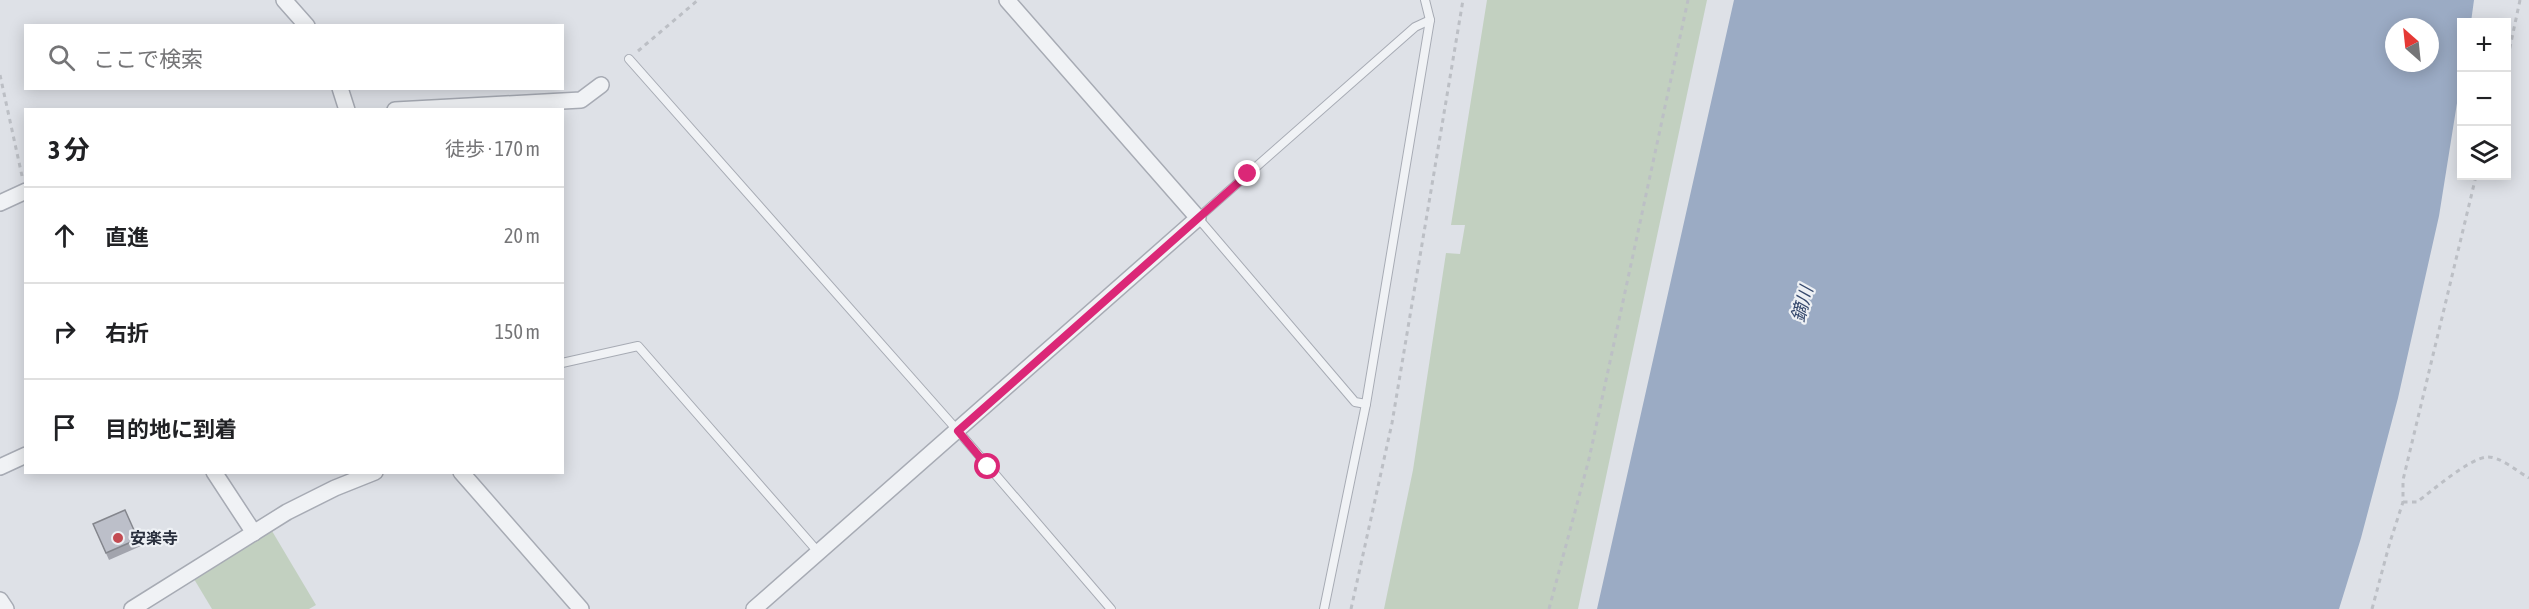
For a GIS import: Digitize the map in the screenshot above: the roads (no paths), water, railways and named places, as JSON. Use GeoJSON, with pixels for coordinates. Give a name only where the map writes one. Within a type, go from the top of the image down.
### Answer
{"type":"FeatureCollection","features":[{"type":"Feature","properties":{"kind":"street"},"geometry":{"type":"LineString","coordinates":[[284,0],[306,24]]}},
{"type":"Feature","properties":{"kind":"street"},"geometry":{"type":"LineString","coordinates":[[754,609],[1198,218],[1007,0]]}},
{"type":"Feature","properties":{"kind":"street"},"geometry":{"type":"LineString","coordinates":[[432,108],[581,100],[601,85]]}},
{"type":"Feature","properties":{"kind":"street"},"geometry":{"type":"LineString","coordinates":[[341,90],[346,108]]}},
{"type":"Feature","properties":{"kind":"street"},"geometry":{"type":"LineString","coordinates":[[0,203],[24,191]]}},
{"type":"Feature","properties":{"kind":"street"},"geometry":{"type":"LineString","coordinates":[[0,467],[24,456]]}},
{"type":"Feature","properties":{"kind":"street"},"geometry":{"type":"LineString","coordinates":[[215,474],[254,532]]}},
{"type":"Feature","properties":{"kind":"street"},"geometry":{"type":"LineString","coordinates":[[132,609],[169,588],[287,512],[370,474]]}},
{"type":"Feature","properties":{"kind":"street"},"geometry":{"type":"LineString","coordinates":[[463,474],[581,609]]}},
{"type":"Feature","properties":{"kind":"street"},"geometry":{"type":"LineString","coordinates":[[0,600],[6,609]]}},
{"type":"Feature","properties":{"kind":"lane"},"geometry":{"type":"LineString","coordinates":[[1324,609],[1365,404],[1430,20],[1425,0]]}},
{"type":"Feature","properties":{"kind":"lane"},"geometry":{"type":"LineString","coordinates":[[1365,404],[1355,402],[1198,218],[1415,27],[1430,20]]}},
{"type":"Feature","properties":{"kind":"lane"},"geometry":{"type":"LineString","coordinates":[[629,59],[958,431],[1111,609]]}},
{"type":"Feature","properties":{"kind":"lane"},"geometry":{"type":"LineString","coordinates":[[564,363],[638,346],[819,552]]}},
{"type":"Feature","properties":{"kind":"water","name":"鏑川"},"geometry":{"type":"Polygon","coordinates":[[[1734,0],[2474,0],[2472,18],[2457,18],[2457,103],[2439,216],[2398,398],[2361,538],[2339,609],[1597,609],[1734,0]]]}},
{"type":"Feature","properties":{"kind":"place","name":"安楽寺"},"geometry":{"type":"Point","coordinates":[118,538]}}]}
